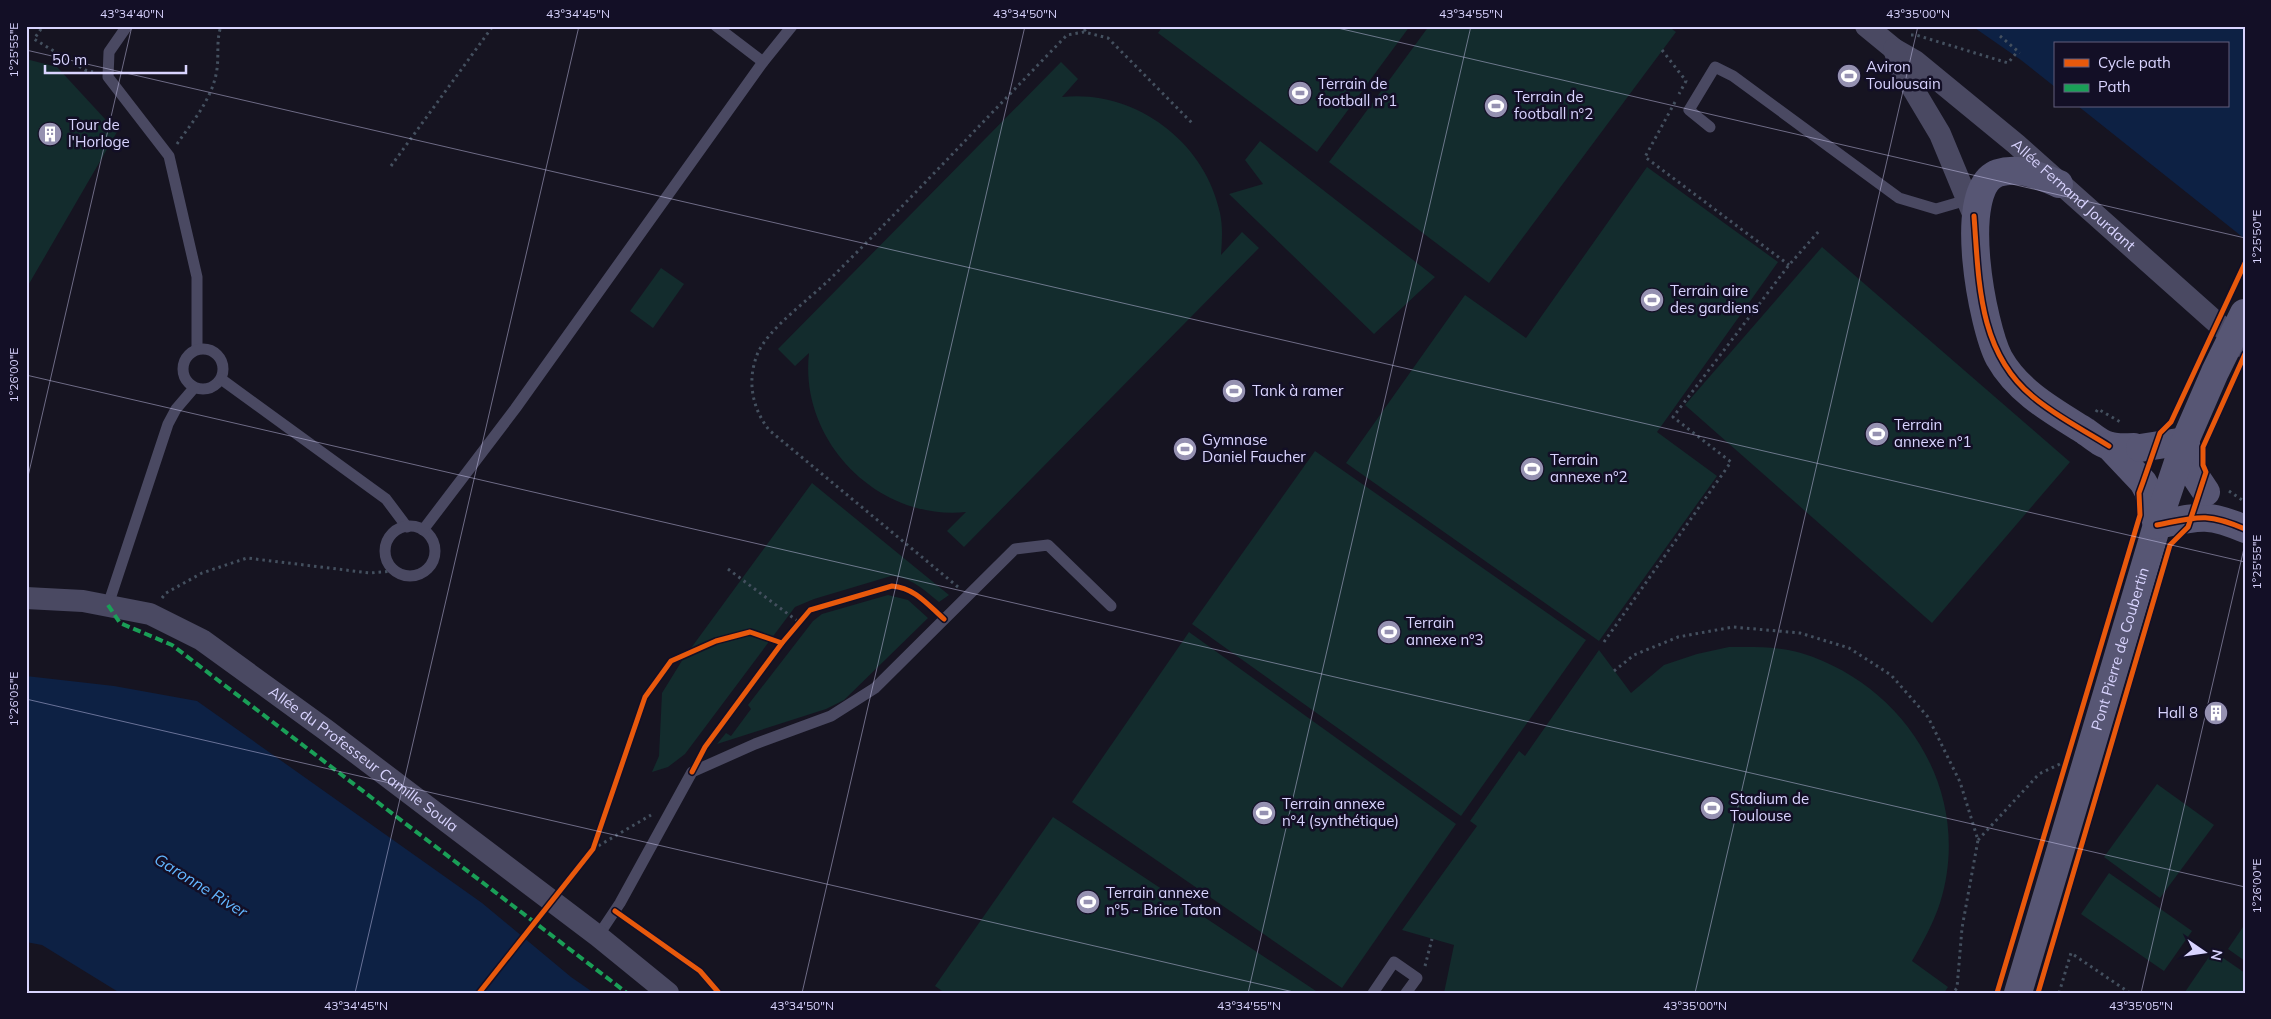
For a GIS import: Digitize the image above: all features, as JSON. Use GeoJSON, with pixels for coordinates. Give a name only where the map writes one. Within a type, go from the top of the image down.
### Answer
{"type":"FeatureCollection","features":[{"type":"Feature","properties":{"kind":"main road"},"geometry":{"type":"LineString","coordinates":[[2059,184],[2032,173],[2015,170],[1996,173],[1986,181],[1970,208],[1981,302],[1988,332],[1999,358],[2013,378],[2032,397],[2140,448],[2186,441],[2194,474],[2206,492],[2245,528]]}},
{"type":"Feature","properties":{"kind":"main road","name":"Pont Pierre de Coubertin"},"geometry":{"type":"LineString","coordinates":[[2018,993],[2153,530],[2186,441],[2239,319]]}},
{"type":"Feature","properties":{"kind":"main road"},"geometry":{"type":"LineString","coordinates":[[2115,435],[2148,491],[2153,530],[2199,516],[2222,519],[2245,528]]}},
{"type":"Feature","properties":{"kind":"street","name":"Allée Fernand Jourdant"},"geometry":{"type":"LineString","coordinates":[[1866,26],[1894,49],[1915,61],[2016,144],[2059,184],[2239,319],[2245,348]]}},
{"type":"Feature","properties":{"kind":"street","name":"Allée Fernand Jourdant"},"geometry":{"type":"LineString","coordinates":[[1894,49],[1900,67],[1940,134],[1970,208]]}},
{"type":"Feature","properties":{"kind":"street","name":"Allée du Professeur Camille Soula"},"geometry":{"type":"LineString","coordinates":[[26,598],[83,601],[150,614],[202,640],[326,730],[598,936],[668,993]]}},
{"type":"Feature","properties":{"kind":"lane"},"geometry":{"type":"LineString","coordinates":[[127,26],[110,52],[108,77],[169,156],[197,277],[197,349]]}},
{"type":"Feature","properties":{"kind":"lane"},"geometry":{"type":"LineString","coordinates":[[716,26],[763,62]]}},
{"type":"Feature","properties":{"kind":"lane"},"geometry":{"type":"LineString","coordinates":[[423,530],[515,409],[763,62],[792,26]]}},
{"type":"Feature","properties":{"kind":"lane"},"geometry":{"type":"LineString","coordinates":[[1710,127],[1689,110],[1715,67],[1733,76],[1899,198],[1936,208],[1970,208]]}},
{"type":"Feature","properties":{"kind":"lane"},"geometry":{"type":"LineString","coordinates":[[2153,530],[2172,455],[2209,370],[2239,319]]}},
{"type":"Feature","properties":{"kind":"lane"},"geometry":{"type":"LineString","coordinates":[[197,349],[204,349],[216,354],[223,366],[221,379],[212,388],[200,390],[194,388],[184,378],[183,364],[186,358],[197,349]]}},
{"type":"Feature","properties":{"kind":"lane"},"geometry":{"type":"LineString","coordinates":[[221,379],[386,499],[407,526],[423,530],[428,534],[435,548],[435,556],[431,566],[425,572],[414,577],[405,576],[394,571],[386,560],[387,542],[392,534],[407,526]]}},
{"type":"Feature","properties":{"kind":"lane"},"geometry":{"type":"LineString","coordinates":[[108,605],[168,424],[176,409],[194,388]]}},
{"type":"Feature","properties":{"kind":"lane"},"geometry":{"type":"LineString","coordinates":[[598,936],[620,903],[692,772],[755,744],[832,716],[875,688],[1015,549],[1048,545],[1111,606]]}},
{"type":"Feature","properties":{"kind":"lane"},"geometry":{"type":"LineString","coordinates":[[1373,993],[1394,962],[1417,978],[1406,993]]}},
{"type":"Feature","properties":{"kind":"path"},"geometry":{"type":"LineString","coordinates":[[169,156],[209,98],[217,70],[220,26]]}},
{"type":"Feature","properties":{"kind":"path"},"geometry":{"type":"LineString","coordinates":[[391,166],[493,26]]}},
{"type":"Feature","properties":{"kind":"path"},"geometry":{"type":"LineString","coordinates":[[1084,32],[1089,26]]}},
{"type":"Feature","properties":{"kind":"path"},"geometry":{"type":"LineString","coordinates":[[41,30],[34,39],[85,70],[108,77]]}},
{"type":"Feature","properties":{"kind":"path"},"geometry":{"type":"LineString","coordinates":[[968,596],[769,430],[760,419],[753,400],[752,381],[757,354],[774,330],[830,279],[1067,35],[1084,32],[1108,38],[1192,123]]}},
{"type":"Feature","properties":{"kind":"path"},"geometry":{"type":"LineString","coordinates":[[1894,49],[1907,35],[1916,35],[2008,63],[2019,52],[2000,36]]}},
{"type":"Feature","properties":{"kind":"path"},"geometry":{"type":"LineString","coordinates":[[1662,50],[1686,80],[1645,157],[1789,265]]}},
{"type":"Feature","properties":{"kind":"path"},"geometry":{"type":"LineString","coordinates":[[1604,642],[1732,462],[1673,417],[1789,265],[1820,231]]}},
{"type":"Feature","properties":{"kind":"path"},"geometry":{"type":"LineString","coordinates":[[2098,409],[2115,435]]}},
{"type":"Feature","properties":{"kind":"path"},"geometry":{"type":"LineString","coordinates":[[2229,491],[2245,502]]}},
{"type":"Feature","properties":{"kind":"path"},"geometry":{"type":"LineString","coordinates":[[150,614],[166,594],[202,572],[247,558],[370,573],[394,571]]}},
{"type":"Feature","properties":{"kind":"path"},"geometry":{"type":"LineString","coordinates":[[728,569],[800,623]]}},
{"type":"Feature","properties":{"kind":"path"},"geometry":{"type":"LineString","coordinates":[[1614,670],[1634,655],[1678,637],[1733,627],[1800,633],[1841,645],[1849,648],[1891,675],[1928,717],[1960,782],[1978,840],[1962,928],[1957,988],[1953,993]]}},
{"type":"Feature","properties":{"kind":"path"},"geometry":{"type":"LineString","coordinates":[[2063,773],[2069,754]]}},
{"type":"Feature","properties":{"kind":"path"},"geometry":{"type":"LineString","coordinates":[[593,849],[652,815]]}},
{"type":"Feature","properties":{"kind":"path"},"geometry":{"type":"LineString","coordinates":[[2059,993],[2071,953],[2130,993]]}},
{"type":"Feature","properties":{"kind":"green space","name":"Terrain de football n°1"},"geometry":{"type":"Polygon","coordinates":[[[1163,26],[1410,26],[1317,152],[1158,33],[1163,26]]]}},
{"type":"Feature","properties":{"kind":"green space","name":"Terrain de football n°2"},"geometry":{"type":"Polygon","coordinates":[[[1429,26],[1668,26],[1676,32],[1489,283],[1329,162],[1429,26]]]}},
{"type":"Feature","properties":{"kind":"green space"},"geometry":{"type":"Polygon","coordinates":[[[26,59],[57,67],[117,132],[26,289],[26,59]]]}},
{"type":"Feature","properties":{"kind":"green space"},"geometry":{"type":"Polygon","coordinates":[[[1061,62],[1078,79],[1062,97],[1089,97],[1115,102],[1140,111],[1162,125],[1182,143],[1199,163],[1212,187],[1220,213],[1221,255],[1242,232],[1259,248],[964,547],[947,531],[966,512],[934,511],[903,503],[875,489],[851,469],[831,444],[817,416],[809,385],[809,353],[795,366],[778,349],[1061,62]]]}},
{"type":"Feature","properties":{"kind":"green space"},"geometry":{"type":"Polygon","coordinates":[[[1260,141],[1435,277],[1374,334],[1229,194],[1263,184],[1245,160],[1260,141]]]}},
{"type":"Feature","properties":{"kind":"green space","name":"Terrain annexe n°2"},"geometry":{"type":"Polygon","coordinates":[[[1647,167],[1778,262],[1657,432],[1717,476],[1599,641],[1346,463],[1465,295],[1526,338],[1647,167]]]}},
{"type":"Feature","properties":{"kind":"green space","name":"Terrain annexe n°1"},"geometry":{"type":"Polygon","coordinates":[[[1822,247],[2070,462],[1932,623],[1685,405],[1822,247]]]}},
{"type":"Feature","properties":{"kind":"green space"},"geometry":{"type":"Polygon","coordinates":[[[661,268],[684,284],[653,328],[630,311],[661,268]]]}},
{"type":"Feature","properties":{"kind":"green space","name":"Terrain annexe n°3"},"geometry":{"type":"Polygon","coordinates":[[[1315,451],[1586,640],[1461,816],[1192,624],[1315,451]]]}},
{"type":"Feature","properties":{"kind":"green space"},"geometry":{"type":"Polygon","coordinates":[[[812,483],[949,595],[939,602],[911,582],[891,576],[814,599],[795,607],[685,754],[668,767],[652,772],[659,756],[662,693],[683,659],[812,483]]]}},
{"type":"Feature","properties":{"kind":"green space"},"geometry":{"type":"Polygon","coordinates":[[[888,595],[908,600],[928,618],[844,700],[826,709],[717,744],[726,733],[731,736],[751,709],[748,705],[813,621],[822,614],[888,595]]]}},
{"type":"Feature","properties":{"kind":"green space","name":"Terrain annexe n°4 (synthétique)"},"geometry":{"type":"Polygon","coordinates":[[[1189,632],[1456,824],[1342,988],[1072,802],[1189,632]]]}},
{"type":"Feature","properties":{"kind":"green space","name":"Stadium de Toulouse"},"geometry":{"type":"Polygon","coordinates":[[[1729,647],[1783,649],[1801,653],[1839,668],[1872,690],[1900,717],[1923,749],[1939,784],[1947,822],[1948,862],[1940,903],[1928,933],[1912,961],[1948,987],[1944,993],[1444,993],[1454,945],[1402,930],[1477,826],[1470,821],[1519,751],[1525,756],[1599,650],[1631,693],[1664,665],[1697,654],[1729,647]]]}},
{"type":"Feature","properties":{"kind":"green space"},"geometry":{"type":"Polygon","coordinates":[[[2157,784],[2214,825],[2160,898],[2104,857],[2157,784]]]}},
{"type":"Feature","properties":{"kind":"green space","name":"Terrain annexe n°5 - Brice Taton"},"geometry":{"type":"Polygon","coordinates":[[[1053,817],[1319,993],[945,993],[935,986],[1053,817]]]}},
{"type":"Feature","properties":{"kind":"green space"},"geometry":{"type":"Polygon","coordinates":[[[2109,873],[2192,931],[2164,971],[2081,914],[2109,873]]]}},
{"type":"Feature","properties":{"kind":"green space"},"geometry":{"type":"Polygon","coordinates":[[[2245,924],[2245,961],[2228,949],[2245,924]]]}},
{"type":"Feature","properties":{"kind":"green space"},"geometry":{"type":"Polygon","coordinates":[[[2213,951],[2245,973],[2245,993],[2185,992],[2213,951]]]}},
{"type":"Feature","properties":{"kind":"water"},"geometry":{"type":"Polygon","coordinates":[[[1972,26],[2245,26],[2245,239],[2081,108],[2228,108],[2228,42],[2054,42],[2054,86],[2021,60],[1972,26]]]}},
{"type":"Feature","properties":{"kind":"water","name":"Garonne River"},"geometry":{"type":"Polygon","coordinates":[[[26,676],[114,686],[197,701],[482,903],[571,977],[594,993],[120,993],[42,945],[26,942],[26,676]]]}},
{"type":"Feature","properties":{"kind":"marked path"},"geometry":{"type":"LineString","coordinates":[[108,605],[120,623],[172,645],[627,993]]}},
{"type":"Feature","properties":{"kind":"cycle path"},"geometry":{"type":"LineString","coordinates":[[1974,216],[1980,290],[1991,336],[2001,358],[2014,378],[2032,396],[2060,416],[2109,446]]}},
{"type":"Feature","properties":{"kind":"cycle path"},"geometry":{"type":"LineString","coordinates":[[1997,993],[2140,515],[2139,493],[2160,433],[2171,422],[2245,263]]}},
{"type":"Feature","properties":{"kind":"cycle path"},"geometry":{"type":"LineString","coordinates":[[2038,993],[2170,545],[2188,527],[2206,472],[2203,465],[2203,447],[2245,354]]}},
{"type":"Feature","properties":{"kind":"cycle path"},"geometry":{"type":"LineString","coordinates":[[2157,525],[2192,518],[2211,518],[2245,529]]}},
{"type":"Feature","properties":{"kind":"cycle path"},"geometry":{"type":"LineString","coordinates":[[692,772],[705,747],[782,643],[810,610],[892,586],[914,593],[944,619]]}},
{"type":"Feature","properties":{"kind":"cycle path"},"geometry":{"type":"LineString","coordinates":[[479,993],[593,849],[645,697],[671,661],[716,641],[750,632],[782,643]]}},
{"type":"Feature","properties":{"kind":"cycle path"},"geometry":{"type":"LineString","coordinates":[[615,911],[700,971],[719,993]]}},
{"type":"Feature","properties":{"kind":"place","name":"Aviron Toulousain"},"geometry":{"type":"Point","coordinates":[1849,76]}},
{"type":"Feature","properties":{"kind":"place","name":"Terrain de football n°1"},"geometry":{"type":"Point","coordinates":[1300,93]}},
{"type":"Feature","properties":{"kind":"place","name":"Terrain de football n°2"},"geometry":{"type":"Point","coordinates":[1496,106]}},
{"type":"Feature","properties":{"kind":"place","name":"Tour de l'Horloge"},"geometry":{"type":"Point","coordinates":[50,134]}},
{"type":"Feature","properties":{"kind":"place","name":"Terrain aire des gardiens"},"geometry":{"type":"Point","coordinates":[1652,300]}},
{"type":"Feature","properties":{"kind":"place","name":"Tank à ramer"},"geometry":{"type":"Point","coordinates":[1234,391]}},
{"type":"Feature","properties":{"kind":"place","name":"Terrain annexe n°1"},"geometry":{"type":"Point","coordinates":[1877,434]}},
{"type":"Feature","properties":{"kind":"place","name":"Gymnase Daniel Faucher"},"geometry":{"type":"Point","coordinates":[1185,449]}},
{"type":"Feature","properties":{"kind":"place","name":"Terrain annexe n°2"},"geometry":{"type":"Point","coordinates":[1532,469]}},
{"type":"Feature","properties":{"kind":"place","name":"Terrain annexe n°3"},"geometry":{"type":"Point","coordinates":[1389,632]}},
{"type":"Feature","properties":{"kind":"place","name":"Hall 8"},"geometry":{"type":"Point","coordinates":[2216,713]}},
{"type":"Feature","properties":{"kind":"place","name":"Stadium de Toulouse"},"geometry":{"type":"Point","coordinates":[1712,808]}},
{"type":"Feature","properties":{"kind":"place","name":"Terrain annexe n°4 (synthétique)"},"geometry":{"type":"Point","coordinates":[1264,813]}},
{"type":"Feature","properties":{"kind":"place","name":"Terrain annexe n°5 - Brice Taton"},"geometry":{"type":"Point","coordinates":[1088,902]}}]}
